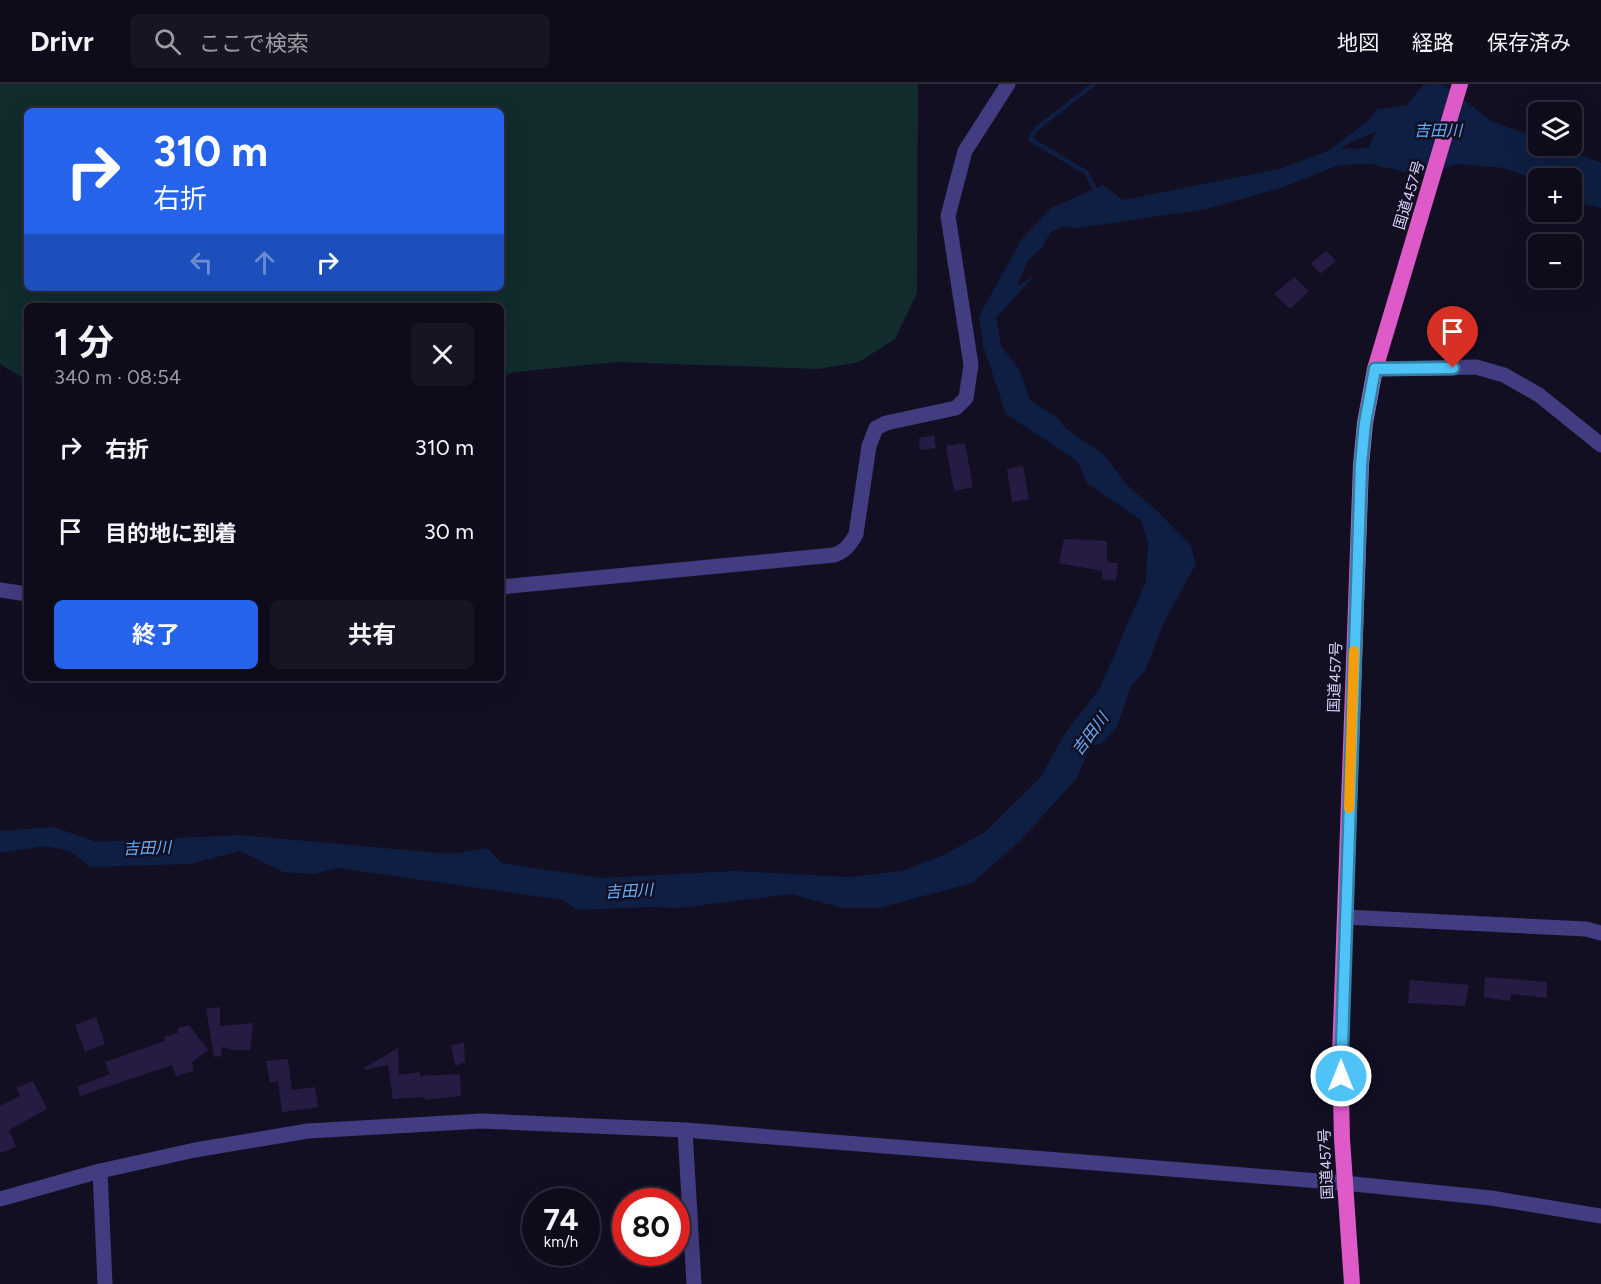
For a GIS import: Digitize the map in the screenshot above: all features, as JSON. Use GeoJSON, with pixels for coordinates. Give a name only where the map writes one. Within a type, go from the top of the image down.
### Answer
{"type":"FeatureCollection","features":[{"type":"Feature","properties":{"kind":"highway","name":"国道457号"},"geometry":{"type":"LineString","coordinates":[[1352,1284],[1344,1183],[1340,1055],[1361,465],[1365,423],[1375,369],[1460,84]]}},
{"type":"Feature","properties":{"kind":"street"},"geometry":{"type":"LineString","coordinates":[[504,587],[834,555],[850,546],[856,534],[869,446],[876,428],[886,423],[956,408],[966,398],[971,365],[948,216],[965,152],[1008,84]]}},
{"type":"Feature","properties":{"kind":"street"},"geometry":{"type":"LineString","coordinates":[[1375,369],[1476,368],[1504,375],[1539,395],[1601,445]]}},
{"type":"Feature","properties":{"kind":"street"},"geometry":{"type":"LineString","coordinates":[[0,590],[24,594]]}},
{"type":"Feature","properties":{"kind":"street"},"geometry":{"type":"LineString","coordinates":[[1345,917],[1586,929],[1601,933]]}},
{"type":"Feature","properties":{"kind":"street"},"geometry":{"type":"LineString","coordinates":[[0,1199],[99,1171],[195,1150],[308,1131],[482,1122],[686,1130],[1344,1183],[1491,1198],[1601,1216]]}},
{"type":"Feature","properties":{"kind":"street"},"geometry":{"type":"LineString","coordinates":[[686,1130],[694,1284]]}},
{"type":"Feature","properties":{"kind":"street"},"geometry":{"type":"LineString","coordinates":[[99,1171],[105,1284]]}},
{"type":"Feature","properties":{"kind":"green space"},"geometry":{"type":"Polygon","coordinates":[[[0,84],[918,84],[917,293],[895,339],[859,362],[818,369],[617,362],[514,372],[504,376],[504,303],[24,303],[24,378],[0,364],[0,84]]]}},
{"type":"Feature","properties":{"kind":"water","name":"吉田川"},"geometry":{"type":"Polygon","coordinates":[[[1442,84],[1493,122],[1528,134],[1528,156],[1582,156],[1601,163],[1601,208],[1582,203],[1582,168],[1528,168],[1528,177],[1504,168],[1459,164],[1418,175],[1370,164],[1339,165],[1281,188],[1206,209],[1078,228],[1063,226],[1050,233],[1042,248],[1028,260],[1017,286],[1034,276],[996,318],[1001,346],[1019,369],[1030,400],[1060,420],[1064,427],[1104,455],[1127,485],[1158,512],[1191,546],[1196,564],[1163,624],[1145,671],[1131,686],[1117,727],[1101,744],[1091,746],[1076,779],[1020,841],[972,883],[879,908],[843,908],[791,894],[679,908],[577,910],[563,900],[337,868],[314,874],[283,872],[240,851],[190,864],[90,867],[70,851],[46,846],[0,853],[0,831],[54,827],[96,842],[240,835],[451,854],[487,848],[501,863],[601,878],[735,871],[849,877],[902,871],[944,855],[985,832],[1040,778],[1066,732],[1100,688],[1146,581],[1148,542],[1141,520],[1088,484],[1077,461],[1006,414],[983,345],[979,316],[1022,239],[1051,208],[1103,185],[1123,200],[1280,169],[1330,150],[1370,119],[1377,109],[1407,105],[1423,85],[1442,84]],[[1376,132],[1351,142],[1341,149],[1368,148],[1376,132]]]}},
{"type":"Feature","properties":{"kind":"building"},"geometry":{"type":"Polygon","coordinates":[[[1326,251],[1336,261],[1320,274],[1311,263],[1326,251]]]}},
{"type":"Feature","properties":{"kind":"building"},"geometry":{"type":"Polygon","coordinates":[[[1294,277],[1309,291],[1290,309],[1274,294],[1294,277]]]}},
{"type":"Feature","properties":{"kind":"building"},"geometry":{"type":"Polygon","coordinates":[[[934,435],[936,448],[920,450],[919,438],[934,435]]]}},
{"type":"Feature","properties":{"kind":"building"},"geometry":{"type":"Polygon","coordinates":[[[965,443],[973,487],[954,491],[946,446],[965,443]]]}},
{"type":"Feature","properties":{"kind":"building"},"geometry":{"type":"Polygon","coordinates":[[[1023,466],[1029,499],[1012,502],[1007,469],[1023,466]]]}},
{"type":"Feature","properties":{"kind":"building"},"geometry":{"type":"Polygon","coordinates":[[[1064,539],[1107,541],[1107,562],[1118,563],[1116,581],[1102,579],[1102,571],[1059,563],[1064,539]]]}},
{"type":"Feature","properties":{"kind":"building"},"geometry":{"type":"Polygon","coordinates":[[[1485,977],[1547,982],[1547,998],[1512,994],[1509,1001],[1484,997],[1485,977]]]}},
{"type":"Feature","properties":{"kind":"building"},"geometry":{"type":"Polygon","coordinates":[[[1410,980],[1469,985],[1465,1006],[1408,1003],[1410,980]]]}},
{"type":"Feature","properties":{"kind":"building"},"geometry":{"type":"Polygon","coordinates":[[[220,1007],[220,1026],[253,1023],[250,1050],[221,1047],[222,1056],[214,1057],[206,1009],[220,1007]]]}},
{"type":"Feature","properties":{"kind":"building"},"geometry":{"type":"Polygon","coordinates":[[[96,1017],[105,1044],[85,1052],[75,1025],[96,1017]]]}},
{"type":"Feature","properties":{"kind":"building"},"geometry":{"type":"Polygon","coordinates":[[[189,1025],[208,1050],[192,1062],[194,1071],[176,1076],[172,1065],[80,1096],[77,1087],[110,1074],[105,1062],[165,1041],[164,1037],[178,1033],[178,1028],[189,1025]]]}},
{"type":"Feature","properties":{"kind":"building"},"geometry":{"type":"Polygon","coordinates":[[[464,1043],[465,1062],[455,1066],[451,1045],[464,1043]]]}},
{"type":"Feature","properties":{"kind":"building"},"geometry":{"type":"Polygon","coordinates":[[[398,1048],[399,1075],[420,1072],[420,1076],[460,1074],[461,1096],[425,1100],[425,1097],[393,1099],[388,1065],[365,1070],[364,1068],[398,1048]]]}},
{"type":"Feature","properties":{"kind":"building"},"geometry":{"type":"Polygon","coordinates":[[[288,1059],[292,1090],[315,1087],[318,1107],[282,1112],[278,1081],[270,1083],[266,1061],[288,1059]]]}},
{"type":"Feature","properties":{"kind":"building"},"geometry":{"type":"Polygon","coordinates":[[[33,1081],[47,1109],[9,1130],[16,1147],[0,1153],[0,1106],[20,1096],[16,1088],[33,1081]]]}},
{"type":"Feature","properties":{"kind":"waterway"},"geometry":{"type":"LineString","coordinates":[[1094,84],[1036,129],[1030,139],[1087,173],[1097,194]]}},
{"type":"Feature","properties":{"kind":"slow traffic"},"geometry":{"type":"LineString","coordinates":[[1349,808],[1354,651]]}},
{"type":"Feature","properties":{"kind":"route"},"geometry":{"type":"LineString","coordinates":[[1341,1076],[1357,558],[1365,423],[1375,369],[1453,368]]}}]}
